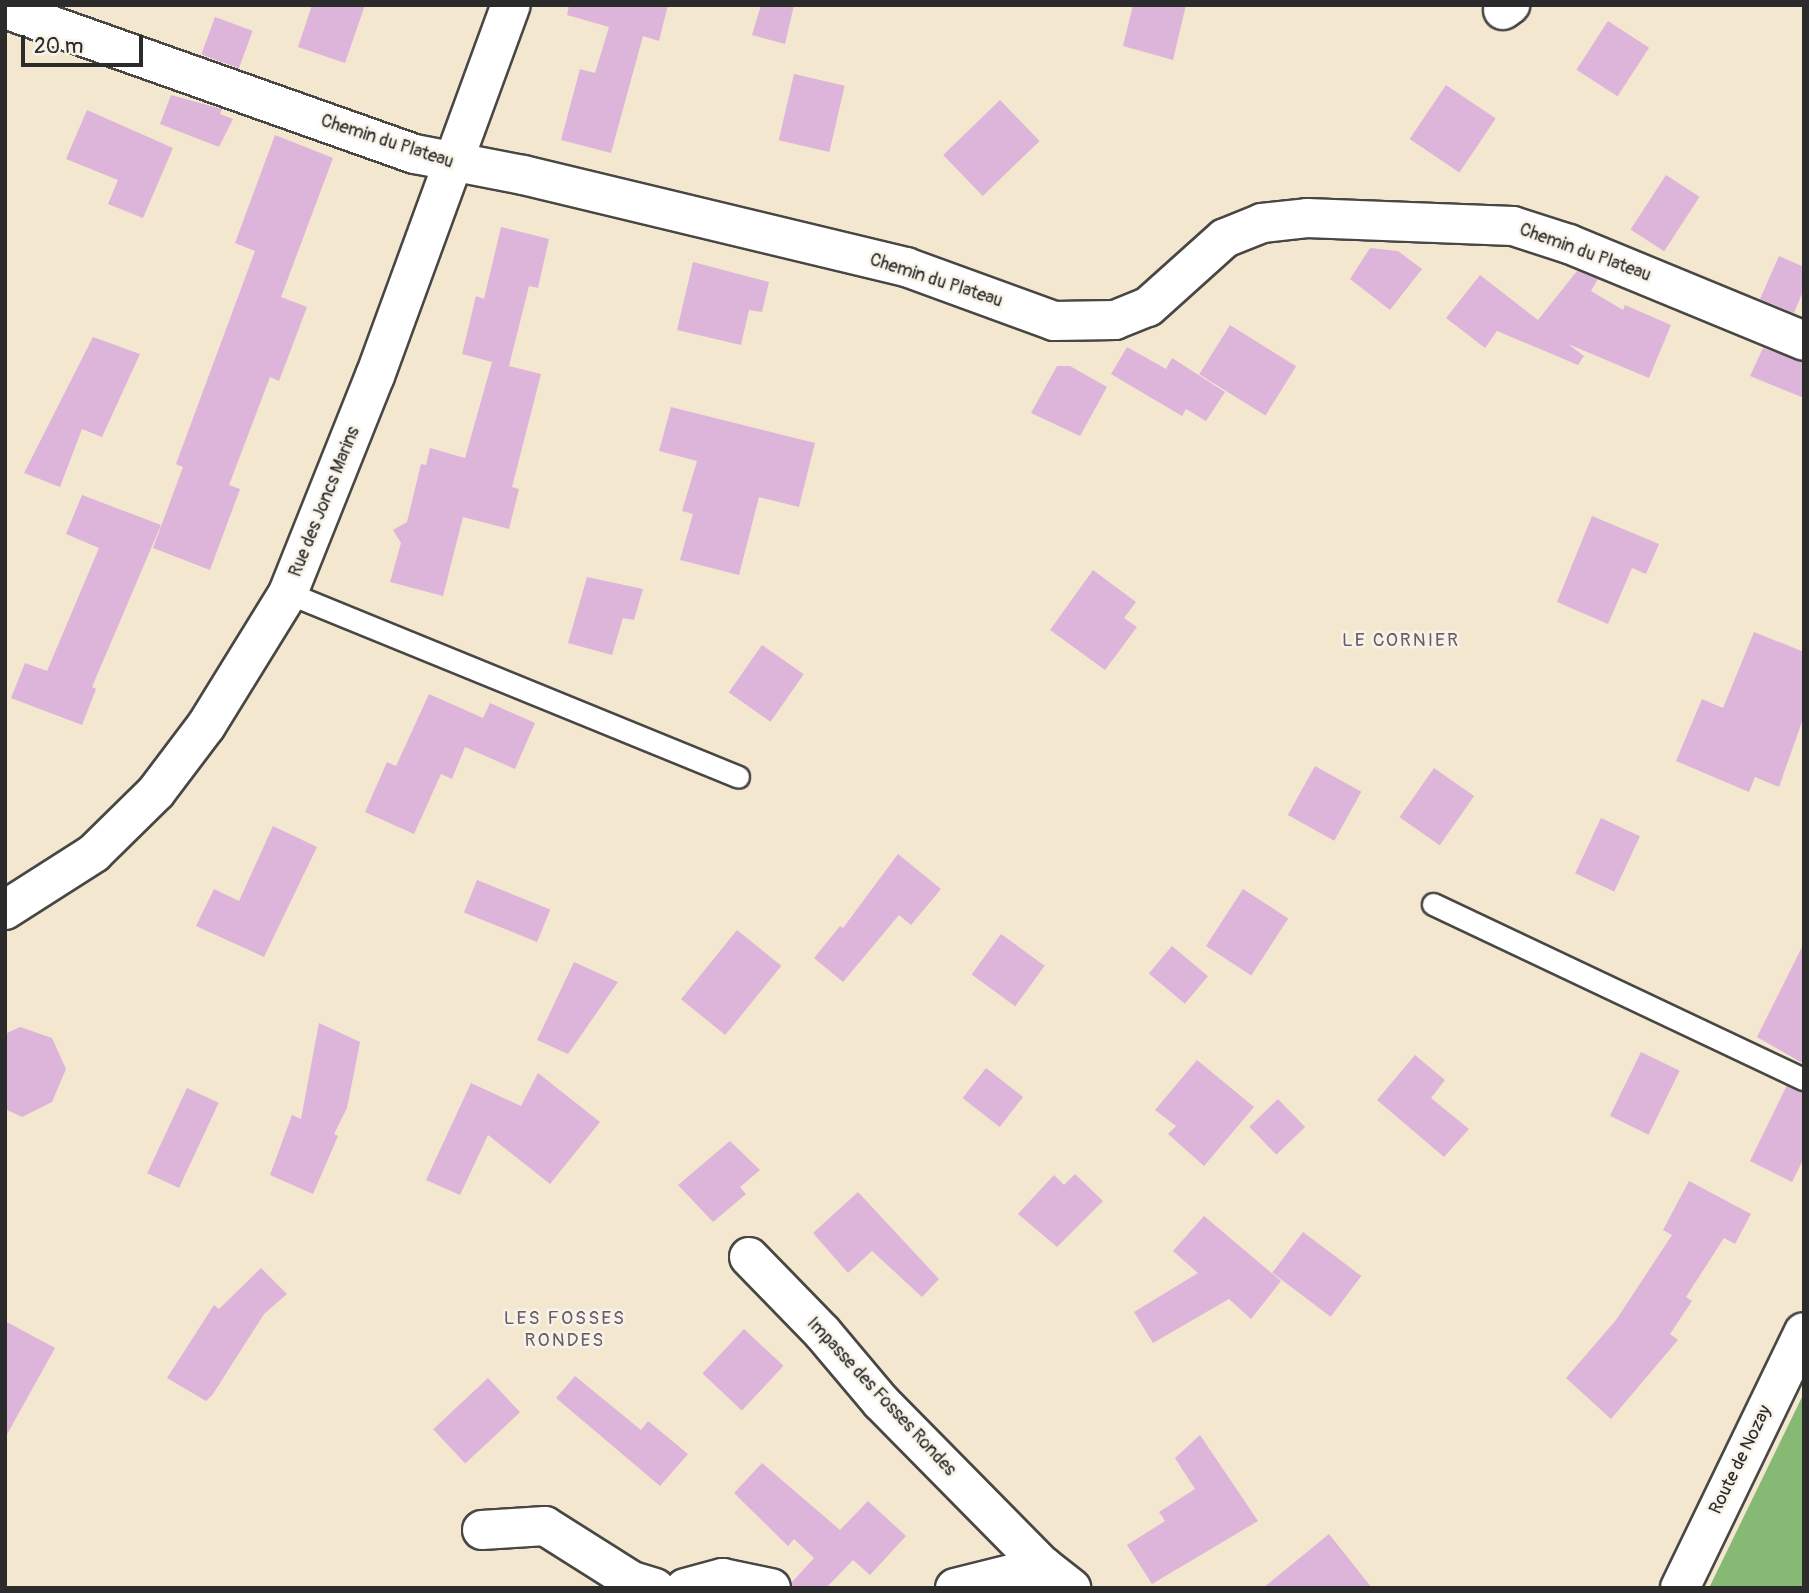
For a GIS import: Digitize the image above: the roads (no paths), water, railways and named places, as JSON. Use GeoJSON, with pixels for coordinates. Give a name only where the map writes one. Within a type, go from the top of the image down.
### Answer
{"type":"FeatureCollection","features":[{"type":"Feature","properties":{"kind":"street","name":"Rue des Joncs Marins"},"geometry":{"type":"LineString","coordinates":[[5,910],[94,853],[149,800],[206,726],[288,593],[376,376],[511,5]]}},
{"type":"Feature","properties":{"kind":"street","name":"Chemin du Plateau"},"geometry":{"type":"LineString","coordinates":[[5,9],[415,154],[697,215],[906,267],[1054,321],[1115,320],[1148,307],[1226,238],[1262,223],[1307,218],[1513,226],[1569,244],[1804,341]]}},
{"type":"Feature","properties":{"kind":"street","name":"Impasse des Fosses Rondes"},"geometry":{"type":"LineString","coordinates":[[750,1257],[822,1332],[881,1402],[1057,1577]]}},
{"type":"Feature","properties":{"kind":"street","name":"Route de Nozay"},"geometry":{"type":"LineString","coordinates":[[1680,1588],[1804,1332]]}},
{"type":"Feature","properties":{"kind":"street"},"geometry":{"type":"LineString","coordinates":[[482,1530],[545,1526],[632,1581],[655,1588]]}},
{"type":"Feature","properties":{"kind":"street"},"geometry":{"type":"LineString","coordinates":[[955,1588],[1057,1577]]}},
{"type":"Feature","properties":{"kind":"street"},"geometry":{"type":"LineString","coordinates":[[685,1588],[723,1578],[771,1588]]}},
{"type":"Feature","properties":{"kind":"lane"},"geometry":{"type":"LineString","coordinates":[[288,593],[738,777]]}},
{"type":"Feature","properties":{"kind":"lane"},"geometry":{"type":"LineString","coordinates":[[1433,904],[1804,1079]]}},
{"type":"Feature","properties":{"kind":"district","name":"LE CORNIER"},"geometry":{"type":"Point","coordinates":[1401,641]}},
{"type":"Feature","properties":{"kind":"district","name":"LES FOSSES RONDES"},"geometry":{"type":"Point","coordinates":[565,1330]}}]}
